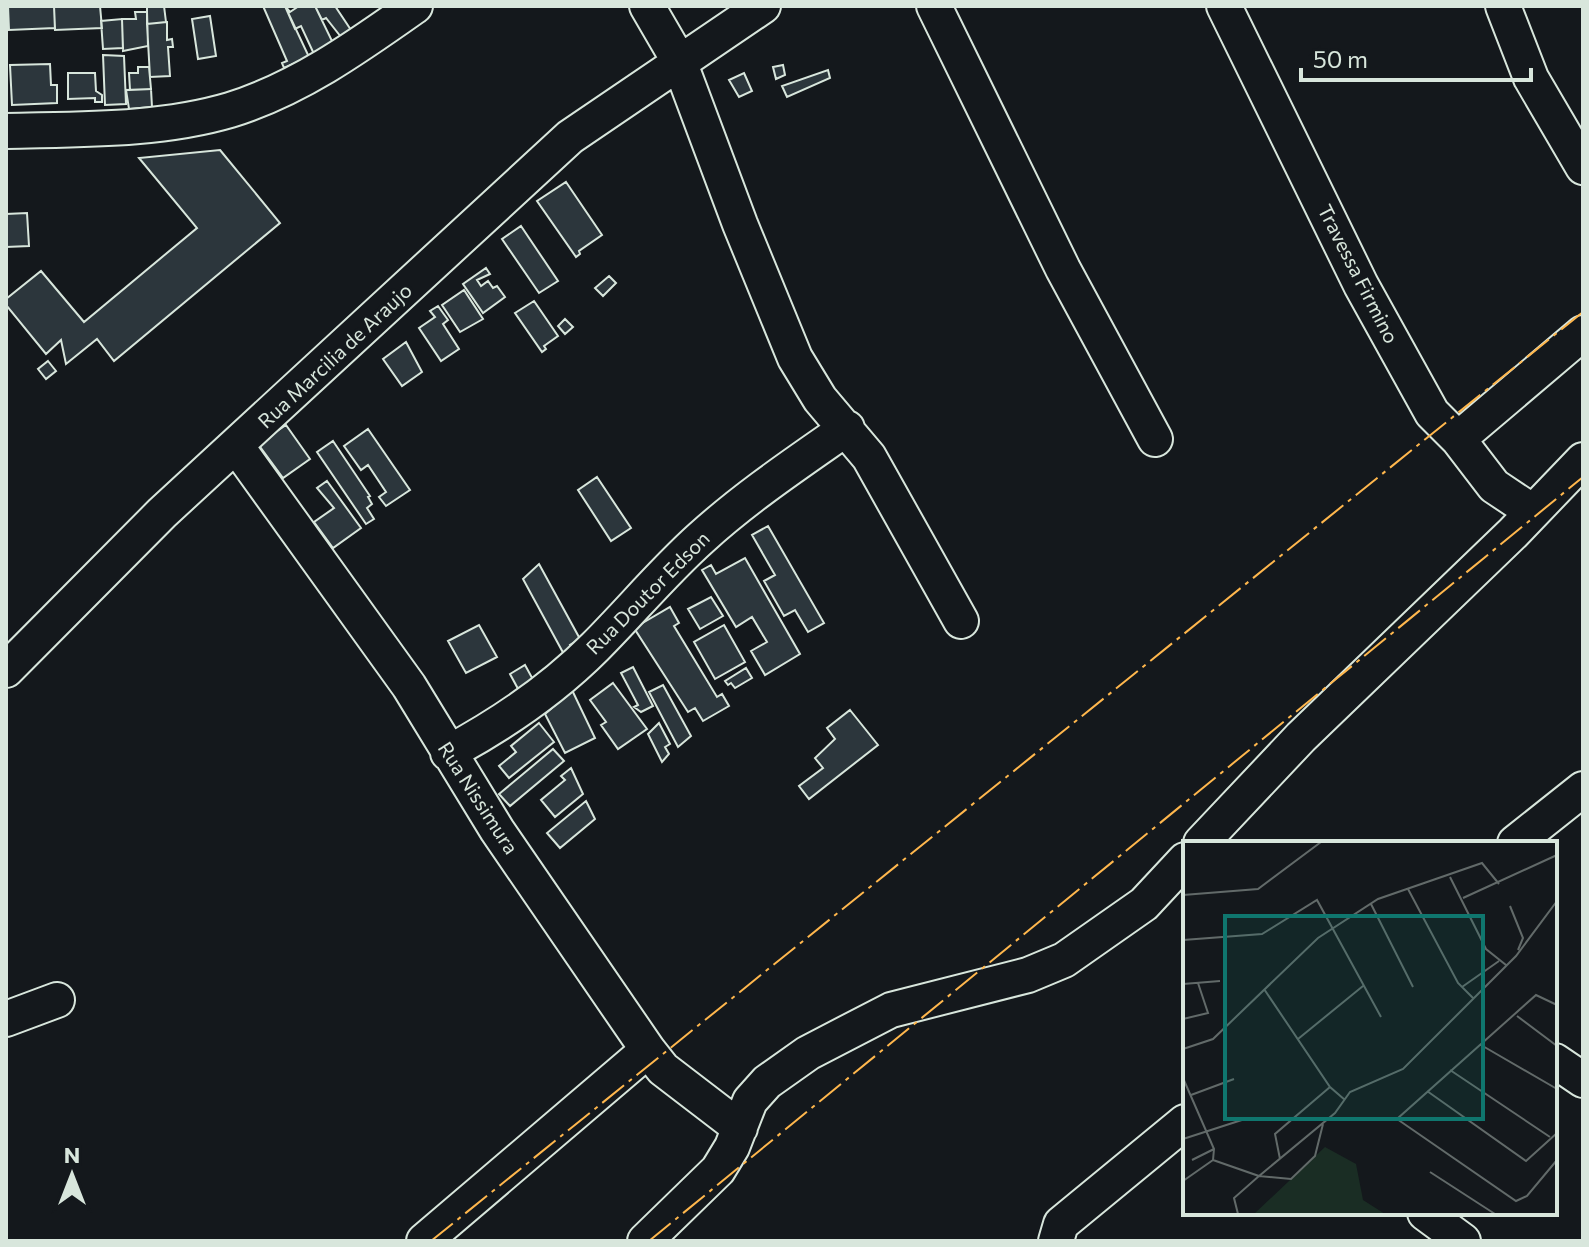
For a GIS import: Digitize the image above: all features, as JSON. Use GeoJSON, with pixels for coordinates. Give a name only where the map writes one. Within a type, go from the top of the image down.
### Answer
{"type":"FeatureCollection","features":[{"type":"Feature","properties":{"kind":"street"},"geometry":{"type":"LineString","coordinates":[[6,131],[109,126],[182,119],[230,110],[286,87],[338,60],[415,6]]}},
{"type":"Feature","properties":{"kind":"street"},"geometry":{"type":"LineString","coordinates":[[647,6],[679,61],[740,224],[795,358],[820,399],[847,428],[889,490],[961,621]]}},
{"type":"Feature","properties":{"kind":"street","name":"Rua Marcilia de Araujo"},"geometry":{"type":"LineString","coordinates":[[6,670],[162,513],[570,137],[763,6]]}},
{"type":"Feature","properties":{"kind":"street"},"geometry":{"type":"LineString","coordinates":[[934,6],[1063,269],[1155,439]]}},
{"type":"Feature","properties":{"kind":"street","name":"Travessa Firmino"},"geometry":{"type":"LineString","coordinates":[[1224,6],[1361,285],[1432,413],[1458,439],[1494,486],[1533,512]]}},
{"type":"Feature","properties":{"kind":"street"},"geometry":{"type":"LineString","coordinates":[[1503,6],[1531,78],[1583,167]]}},
{"type":"Feature","properties":{"kind":"street"},"geometry":{"type":"LineString","coordinates":[[1458,439],[1583,333]]}},
{"type":"Feature","properties":{"kind":"street","name":"Rua Doutor Edson"},"geometry":{"type":"LineString","coordinates":[[448,753],[500,725],[548,690],[702,536],[764,486],[847,428]]}},
{"type":"Feature","properties":{"kind":"street","name":"Rua Nissimura"},"geometry":{"type":"LineString","coordinates":[[237,447],[409,686],[448,753],[648,1050],[663,1069],[740,1128]]}},
{"type":"Feature","properties":{"kind":"street"},"geometry":{"type":"LineString","coordinates":[[1203,841],[1301,737],[1583,460]]}},
{"type":"Feature","properties":{"kind":"street"},"geometry":{"type":"LineString","coordinates":[[1518,841],[1580,795]]}},
{"type":"Feature","properties":{"kind":"street"},"geometry":{"type":"LineString","coordinates":[[645,1241],[704,1187],[732,1147],[750,1101],[767,1082],[808,1053],[891,1010],[1028,975],[1064,960],[1144,904],[1183,862]]}},
{"type":"Feature","properties":{"kind":"street"},"geometry":{"type":"LineString","coordinates":[[6,1019],[57,1000]]}},
{"type":"Feature","properties":{"kind":"street"},"geometry":{"type":"LineString","coordinates":[[424,1241],[648,1050]]}},
{"type":"Feature","properties":{"kind":"street"},"geometry":{"type":"LineString","coordinates":[[1557,1062],[1583,1080]]}},
{"type":"Feature","properties":{"kind":"street"},"geometry":{"type":"LineString","coordinates":[[1056,1241],[1061,1224],[1183,1124]]}},
{"type":"Feature","properties":{"kind":"street"},"geometry":{"type":"LineString","coordinates":[[1428,1215],[1463,1241]]}},
{"type":"Feature","properties":{"kind":"building"},"geometry":{"type":"Polygon","coordinates":[[[8,6],[54,6],[55,28],[9,30],[8,6]]]}},
{"type":"Feature","properties":{"kind":"building"},"geometry":{"type":"Polygon","coordinates":[[[54,6],[100,6],[102,28],[55,30],[54,6]]]}},
{"type":"Feature","properties":{"kind":"building"},"geometry":{"type":"Polygon","coordinates":[[[147,6],[164,6],[166,22],[147,24],[147,6]]]}},
{"type":"Feature","properties":{"kind":"building"},"geometry":{"type":"Polygon","coordinates":[[[263,6],[285,6],[309,57],[284,68],[282,63],[287,61],[263,6]]]}},
{"type":"Feature","properties":{"kind":"building"},"geometry":{"type":"Polygon","coordinates":[[[285,6],[290,12],[299,6],[315,6],[333,43],[314,54],[301,26],[295,29],[285,6]]]}},
{"type":"Feature","properties":{"kind":"building"},"geometry":{"type":"Polygon","coordinates":[[[315,6],[335,6],[351,30],[341,37],[326,18],[322,20],[315,6]]]}},
{"type":"Feature","properties":{"kind":"building"},"geometry":{"type":"Polygon","coordinates":[[[135,12],[147,12],[148,46],[123,51],[122,19],[136,19],[135,12]]]}},
{"type":"Feature","properties":{"kind":"building"},"geometry":{"type":"Polygon","coordinates":[[[210,16],[216,56],[198,59],[192,19],[210,16]]]}},
{"type":"Feature","properties":{"kind":"building"},"geometry":{"type":"Polygon","coordinates":[[[122,19],[123,48],[103,49],[101,21],[122,19]]]}},
{"type":"Feature","properties":{"kind":"building"},"geometry":{"type":"Polygon","coordinates":[[[167,22],[167,40],[172,39],[173,47],[168,47],[170,76],[150,77],[147,24],[167,22]]]}},
{"type":"Feature","properties":{"kind":"building"},"geometry":{"type":"Polygon","coordinates":[[[103,55],[124,56],[126,104],[105,105],[103,55]]]}},
{"type":"Feature","properties":{"kind":"building"},"geometry":{"type":"Polygon","coordinates":[[[50,64],[51,85],[57,85],[57,103],[12,105],[10,65],[50,64]]]}},
{"type":"Feature","properties":{"kind":"building"},"geometry":{"type":"Polygon","coordinates":[[[783,65],[785,75],[776,79],[773,67],[783,65]]]}},
{"type":"Feature","properties":{"kind":"building"},"geometry":{"type":"Polygon","coordinates":[[[138,67],[149,67],[151,89],[130,90],[129,73],[138,73],[138,67]]]}},
{"type":"Feature","properties":{"kind":"building"},"geometry":{"type":"Polygon","coordinates":[[[828,70],[830,78],[787,97],[782,86],[828,70]]]}},
{"type":"Feature","properties":{"kind":"building"},"geometry":{"type":"Polygon","coordinates":[[[68,73],[95,73],[96,91],[102,95],[102,102],[95,102],[95,98],[68,99],[68,73]]]}},
{"type":"Feature","properties":{"kind":"building"},"geometry":{"type":"Polygon","coordinates":[[[744,73],[752,91],[739,97],[729,80],[744,73]]]}},
{"type":"Feature","properties":{"kind":"building"},"geometry":{"type":"Polygon","coordinates":[[[151,89],[152,107],[129,109],[126,90],[151,89]]]}},
{"type":"Feature","properties":{"kind":"building"},"geometry":{"type":"Polygon","coordinates":[[[220,150],[280,223],[114,361],[97,339],[66,364],[61,340],[46,354],[6,305],[6,299],[41,271],[84,322],[197,228],[139,158],[220,150]]]}},
{"type":"Feature","properties":{"kind":"building"},"geometry":{"type":"Polygon","coordinates":[[[566,182],[602,235],[579,251],[576,257],[537,201],[566,182]]]}},
{"type":"Feature","properties":{"kind":"building"},"geometry":{"type":"Polygon","coordinates":[[[27,213],[29,246],[6,247],[6,214],[27,213]]]}},
{"type":"Feature","properties":{"kind":"building"},"geometry":{"type":"Polygon","coordinates":[[[521,226],[558,281],[539,293],[502,239],[521,226]]]}},
{"type":"Feature","properties":{"kind":"building"},"geometry":{"type":"Polygon","coordinates":[[[486,268],[490,274],[477,280],[481,286],[488,281],[493,288],[497,286],[505,297],[483,313],[463,284],[486,268]]]}},
{"type":"Feature","properties":{"kind":"building"},"geometry":{"type":"Polygon","coordinates":[[[609,276],[616,283],[603,296],[595,288],[609,276]]]}},
{"type":"Feature","properties":{"kind":"building"},"geometry":{"type":"Polygon","coordinates":[[[464,290],[483,319],[460,332],[442,305],[464,290]]]}},
{"type":"Feature","properties":{"kind":"building"},"geometry":{"type":"Polygon","coordinates":[[[534,301],[558,336],[544,346],[546,349],[542,352],[515,313],[534,301]]]}},
{"type":"Feature","properties":{"kind":"building"},"geometry":{"type":"Polygon","coordinates":[[[438,306],[448,320],[443,324],[459,349],[441,361],[419,328],[435,317],[430,311],[438,306]]]}},
{"type":"Feature","properties":{"kind":"building"},"geometry":{"type":"Polygon","coordinates":[[[565,319],[573,327],[565,334],[558,326],[565,319]]]}},
{"type":"Feature","properties":{"kind":"building"},"geometry":{"type":"Polygon","coordinates":[[[406,342],[422,372],[402,386],[383,359],[406,342]]]}},
{"type":"Feature","properties":{"kind":"building"},"geometry":{"type":"Polygon","coordinates":[[[48,361],[56,371],[46,379],[38,369],[48,361]]]}},
{"type":"Feature","properties":{"kind":"building"},"geometry":{"type":"Polygon","coordinates":[[[286,425],[310,459],[283,478],[258,444],[286,425]]]}},
{"type":"Feature","properties":{"kind":"building"},"geometry":{"type":"Polygon","coordinates":[[[368,429],[410,490],[386,506],[379,497],[386,492],[368,465],[361,470],[344,446],[368,429]]]}},
{"type":"Feature","properties":{"kind":"building"},"geometry":{"type":"Polygon","coordinates":[[[333,441],[370,496],[372,504],[367,508],[374,519],[366,524],[317,452],[333,441]]]}},
{"type":"Feature","properties":{"kind":"building"},"geometry":{"type":"Polygon","coordinates":[[[597,477],[631,528],[611,541],[578,490],[597,477]]]}},
{"type":"Feature","properties":{"kind":"building"},"geometry":{"type":"Polygon","coordinates":[[[327,481],[361,528],[333,548],[314,522],[334,508],[317,488],[327,481]]]}},
{"type":"Feature","properties":{"kind":"building"},"geometry":{"type":"Polygon","coordinates":[[[768,526],[824,623],[808,632],[795,610],[784,616],[764,581],[775,575],[752,535],[768,526]]]}},
{"type":"Feature","properties":{"kind":"building"},"geometry":{"type":"Polygon","coordinates":[[[745,558],[800,654],[765,675],[751,651],[767,642],[752,617],[736,627],[702,570],[711,565],[716,574],[745,558]]]}},
{"type":"Feature","properties":{"kind":"building"},"geometry":{"type":"Polygon","coordinates":[[[539,564],[580,639],[570,645],[574,653],[566,658],[523,579],[539,564]]]}},
{"type":"Feature","properties":{"kind":"building"},"geometry":{"type":"Polygon","coordinates":[[[711,597],[723,616],[700,629],[688,609],[711,597]]]}},
{"type":"Feature","properties":{"kind":"building"},"geometry":{"type":"Polygon","coordinates":[[[670,607],[679,623],[674,626],[717,697],[722,694],[729,706],[703,721],[695,708],[688,712],[634,628],[670,607]]]}},
{"type":"Feature","properties":{"kind":"building"},"geometry":{"type":"Polygon","coordinates":[[[479,625],[497,657],[466,673],[448,641],[479,625]]]}},
{"type":"Feature","properties":{"kind":"building"},"geometry":{"type":"Polygon","coordinates":[[[724,625],[745,662],[715,679],[694,642],[724,625]]]}},
{"type":"Feature","properties":{"kind":"building"},"geometry":{"type":"Polygon","coordinates":[[[525,665],[536,685],[523,698],[510,674],[525,665]]]}},
{"type":"Feature","properties":{"kind":"building"},"geometry":{"type":"Polygon","coordinates":[[[633,667],[653,706],[641,712],[634,707],[638,705],[621,673],[633,667]]]}},
{"type":"Feature","properties":{"kind":"building"},"geometry":{"type":"Polygon","coordinates":[[[746,668],[752,678],[735,688],[731,683],[728,685],[725,681],[746,668]]]}},
{"type":"Feature","properties":{"kind":"building"},"geometry":{"type":"Polygon","coordinates":[[[613,683],[647,729],[618,749],[601,725],[606,722],[590,700],[613,683]]]}},
{"type":"Feature","properties":{"kind":"building"},"geometry":{"type":"Polygon","coordinates":[[[663,685],[691,736],[678,747],[649,692],[663,685]]]}},
{"type":"Feature","properties":{"kind":"building"},"geometry":{"type":"Polygon","coordinates":[[[572,690],[595,738],[565,753],[545,714],[572,690]]]}},
{"type":"Feature","properties":{"kind":"building"},"geometry":{"type":"Polygon","coordinates":[[[850,710],[878,745],[809,799],[799,786],[823,768],[815,758],[835,739],[827,728],[850,710]]]}},
{"type":"Feature","properties":{"kind":"building"},"geometry":{"type":"Polygon","coordinates":[[[539,723],[554,742],[509,778],[499,766],[516,752],[511,746],[539,723]]]}},
{"type":"Feature","properties":{"kind":"building"},"geometry":{"type":"Polygon","coordinates":[[[659,723],[670,744],[665,747],[669,754],[662,762],[648,734],[659,723]]]}},
{"type":"Feature","properties":{"kind":"building"},"geometry":{"type":"Polygon","coordinates":[[[553,749],[564,761],[510,806],[499,794],[553,749]]]}},
{"type":"Feature","properties":{"kind":"building"},"geometry":{"type":"Polygon","coordinates":[[[571,768],[583,794],[555,817],[541,800],[565,780],[561,776],[571,768]]]}},
{"type":"Feature","properties":{"kind":"building"},"geometry":{"type":"Polygon","coordinates":[[[586,801],[595,819],[560,848],[547,833],[586,801]]]}},
{"type":"Feature","properties":{"kind":"power"},"geometry":{"type":"LineString","coordinates":[[431,1241],[1583,312]]}},
{"type":"Feature","properties":{"kind":"power"},"geometry":{"type":"LineString","coordinates":[[649,1241],[1583,477]]}}]}
